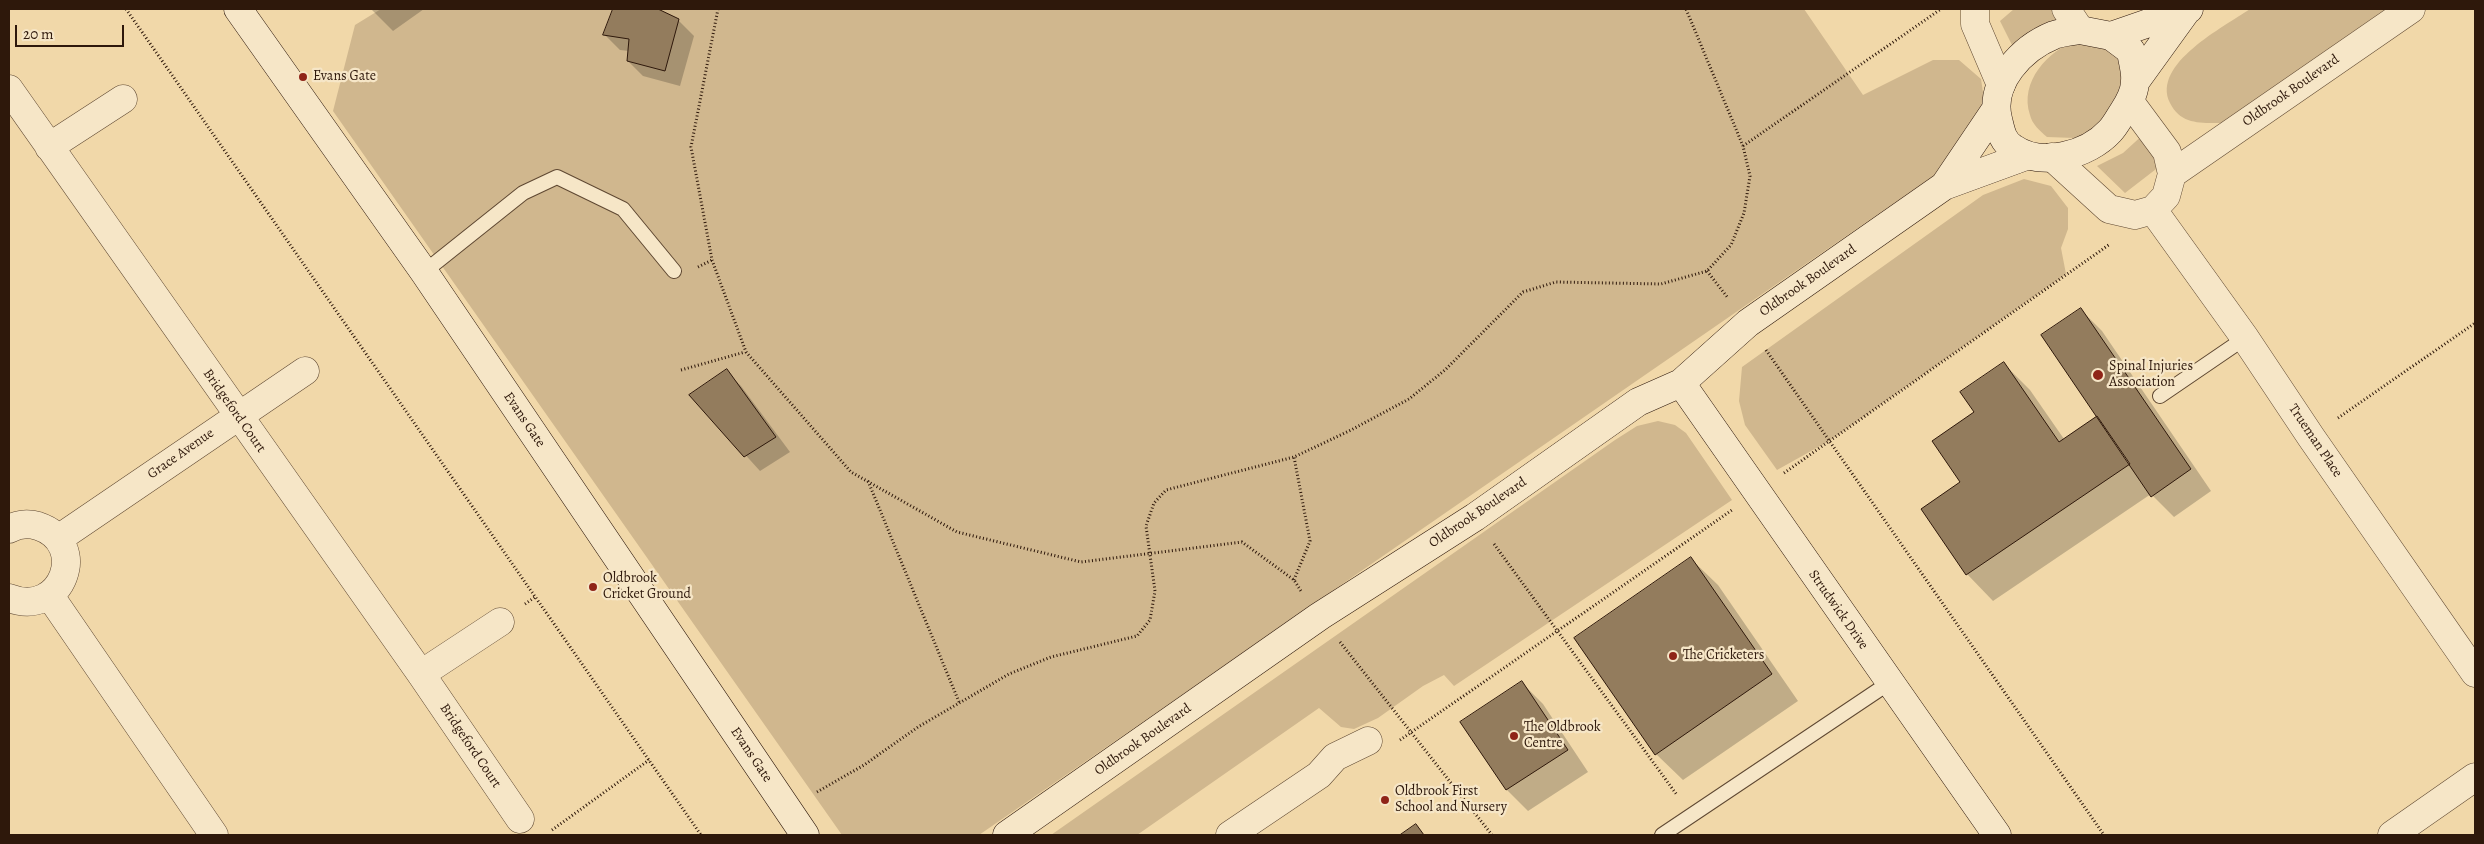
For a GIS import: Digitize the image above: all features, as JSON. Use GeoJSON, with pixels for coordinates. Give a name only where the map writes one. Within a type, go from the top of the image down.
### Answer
{"type":"FeatureCollection","features":[{"type":"Feature","properties":{"kind":"street","name":"Evans Gate"},"geometry":{"type":"LineString","coordinates":[[238,9],[424,272],[805,835]]}},
{"type":"Feature","properties":{"kind":"street"},"geometry":{"type":"LineString","coordinates":[[1975,9],[1975,24],[1998,97],[2003,138],[2012,148],[2039,156],[2109,209],[2135,215],[2153,210],[2166,196],[2172,174],[2167,152],[2132,92]]}},
{"type":"Feature","properties":{"kind":"street","name":"Oldbrook Boulevard"},"geometry":{"type":"LineString","coordinates":[[2172,174],[2411,9]]}},
{"type":"Feature","properties":{"kind":"street","name":"Oldbrook Boulevard"},"geometry":{"type":"LineString","coordinates":[[2111,36],[2188,10]]}},
{"type":"Feature","properties":{"kind":"street","name":"Oldbrook Boulevard"},"geometry":{"type":"LineString","coordinates":[[1007,835],[1320,616],[1475,517],[1638,402],[1681,383],[1748,323],[1944,186],[2039,156],[2084,150],[2110,131],[2132,92],[2188,10]]}},
{"type":"Feature","properties":{"kind":"street","name":"Oldbrook Boulevard"},"geometry":{"type":"LineString","coordinates":[[1944,186],[1998,97],[2013,64],[2034,45],[2056,34],[2073,19],[2111,36],[2131,51],[2132,92]]}},
{"type":"Feature","properties":{"kind":"street","name":"Bridgeford Court"},"geometry":{"type":"LineString","coordinates":[[9,90],[237,416],[421,674],[520,819]]}},
{"type":"Feature","properties":{"kind":"street"},"geometry":{"type":"LineString","coordinates":[[49,147],[123,99]]}},
{"type":"Feature","properties":{"kind":"street","name":"Trueman Place"},"geometry":{"type":"LineString","coordinates":[[2153,210],[2245,338],[2311,437],[2475,673]]}},
{"type":"Feature","properties":{"kind":"street","name":"Grace Avenue"},"geometry":{"type":"LineString","coordinates":[[58,539],[305,371]]}},
{"type":"Feature","properties":{"kind":"street","name":"Strudwick Drive"},"geometry":{"type":"LineString","coordinates":[[1681,383],[1756,493],[1997,835]]}},
{"type":"Feature","properties":{"kind":"street"},"geometry":{"type":"LineString","coordinates":[[9,529],[17,525],[32,524],[47,529],[58,539],[65,552],[66,568],[61,584],[50,596],[36,602],[20,602],[9,598]]}},
{"type":"Feature","properties":{"kind":"street"},"geometry":{"type":"LineString","coordinates":[[50,596],[214,835]]}},
{"type":"Feature","properties":{"kind":"street"},"geometry":{"type":"LineString","coordinates":[[421,674],[500,622]]}},
{"type":"Feature","properties":{"kind":"street"},"geometry":{"type":"LineString","coordinates":[[1230,835],[1319,775],[1334,757],[1368,741]]}},
{"type":"Feature","properties":{"kind":"street"},"geometry":{"type":"LineString","coordinates":[[2392,835],[2475,777]]}},
{"type":"Feature","properties":{"kind":"lane"},"geometry":{"type":"LineString","coordinates":[[424,272],[523,193],[557,177],[623,209],[674,271]]}},
{"type":"Feature","properties":{"kind":"lane"},"geometry":{"type":"LineString","coordinates":[[2160,396],[2245,338]]}},
{"type":"Feature","properties":{"kind":"lane"},"geometry":{"type":"LineString","coordinates":[[1662,835],[1889,683]]}},
{"type":"Feature","properties":{"kind":"path"},"geometry":{"type":"LineString","coordinates":[[126,9],[701,835]]}},
{"type":"Feature","properties":{"kind":"path"},"geometry":{"type":"LineString","coordinates":[[718,9],[691,147],[712,260],[746,352],[851,472],[957,532],[1081,562],[1242,542],[1294,580],[1410,733],[1492,835]]}},
{"type":"Feature","properties":{"kind":"path"},"geometry":{"type":"LineString","coordinates":[[788,809],[864,765],[918,727],[1009,674],[1051,657],[1137,636],[1150,620],[1155,591],[1146,526],[1154,503],[1166,490],[1294,457],[1351,430],[1409,399],[1445,370],[1523,292],[1556,282],[1661,284],[1707,271],[1730,245],[1744,213],[1750,176],[1743,146],[1686,9]]}},
{"type":"Feature","properties":{"kind":"path"},"geometry":{"type":"LineString","coordinates":[[1743,146],[1940,9]]}},
{"type":"Feature","properties":{"kind":"path"},"geometry":{"type":"LineString","coordinates":[[1395,744],[2110,244],[2119,242]]}},
{"type":"Feature","properties":{"kind":"path"},"geometry":{"type":"LineString","coordinates":[[691,270],[712,260]]}},
{"type":"Feature","properties":{"kind":"path"},"geometry":{"type":"LineString","coordinates":[[1748,323],[2104,835]]}},
{"type":"Feature","properties":{"kind":"path"},"geometry":{"type":"LineString","coordinates":[[2311,437],[2475,323]]}},
{"type":"Feature","properties":{"kind":"path"},"geometry":{"type":"LineString","coordinates":[[681,370],[746,352]]}},
{"type":"Feature","properties":{"kind":"path"},"geometry":{"type":"LineString","coordinates":[[1294,457],[1310,541],[1294,580]]}},
{"type":"Feature","properties":{"kind":"path"},"geometry":{"type":"LineString","coordinates":[[868,481],[959,702]]}},
{"type":"Feature","properties":{"kind":"path"},"geometry":{"type":"LineString","coordinates":[[1475,517],[1692,816]]}},
{"type":"Feature","properties":{"kind":"path"},"geometry":{"type":"LineString","coordinates":[[545,835],[649,760]]}},
{"type":"Feature","properties":{"kind":"shaded area"},"geometry":{"type":"Polygon","coordinates":[[[381,9],[1804,9],[1863,95],[1933,60],[1959,60],[1981,79],[1985,106],[1936,174],[979,835],[842,835],[333,111],[355,25],[381,9]]]}},
{"type":"Feature","properties":{"kind":"shaded area"},"geometry":{"type":"Polygon","coordinates":[[[2014,9],[2052,9],[2060,18],[2036,32],[2015,51],[2000,21],[2014,9]]]}},
{"type":"Feature","properties":{"kind":"shaded area"},"geometry":{"type":"Polygon","coordinates":[[[2250,9],[2388,9],[2223,123],[2207,123],[2186,119],[2170,103],[2167,89],[2171,74],[2180,61],[2193,48],[2250,9]]]}},
{"type":"Feature","properties":{"kind":"shaded area"},"geometry":{"type":"Polygon","coordinates":[[[2084,38],[2105,38],[2133,77],[2100,130],[2075,138],[2047,137],[2034,124],[2030,115],[2028,103],[2032,79],[2047,59],[2056,51],[2084,38]]]}},
{"type":"Feature","properties":{"kind":"shaded area"},"geometry":{"type":"Polygon","coordinates":[[[2146,132],[2160,166],[2125,193],[2097,166],[2123,153],[2146,132]]]}},
{"type":"Feature","properties":{"kind":"shaded area"},"geometry":{"type":"Polygon","coordinates":[[[2024,179],[2051,186],[2068,208],[2068,229],[2061,248],[2066,274],[1829,441],[1777,470],[1745,425],[1739,401],[1742,367],[1983,195],[2024,179]]]}},
{"type":"Feature","properties":{"kind":"shaded area"},"geometry":{"type":"Polygon","coordinates":[[[1658,421],[1675,425],[1686,433],[1732,500],[1454,686],[1444,675],[1423,686],[1378,718],[1354,729],[1341,727],[1319,708],[1137,835],[1051,835],[1615,440],[1637,426],[1658,421]]]}},
{"type":"Feature","properties":{"kind":"building"},"geometry":{"type":"Polygon","coordinates":[[[613,9],[658,9],[679,19],[665,71],[627,61],[629,39],[603,35],[613,9]]]}},
{"type":"Feature","properties":{"kind":"building","name":"Spinal Injuries Association"},"geometry":{"type":"Polygon","coordinates":[[[2081,308],[2191,469],[2151,497],[2041,335],[2081,308]]]}},
{"type":"Feature","properties":{"kind":"building"},"geometry":{"type":"Polygon","coordinates":[[[2004,362],[2059,442],[2097,416],[2130,464],[1966,575],[1921,509],[1960,482],[1932,441],[1974,412],[1960,392],[2004,362]]]}},
{"type":"Feature","properties":{"kind":"building"},"geometry":{"type":"Polygon","coordinates":[[[727,369],[776,437],[744,457],[689,395],[727,369]]]}},
{"type":"Feature","properties":{"kind":"building","name":"The Cricketers"},"geometry":{"type":"Polygon","coordinates":[[[1691,557],[1772,674],[1655,755],[1574,638],[1691,557]]]}},
{"type":"Feature","properties":{"kind":"building","name":"The Oldbrook Centre"},"geometry":{"type":"Polygon","coordinates":[[[1522,681],[1568,750],[1506,790],[1460,722],[1522,681]]]}},
{"type":"Feature","properties":{"kind":"building"},"geometry":{"type":"Polygon","coordinates":[[[1416,824],[1424,835],[1400,835],[1416,824]]]}},
{"type":"Feature","properties":{"kind":"place","name":"Evans Gate"},"geometry":{"type":"Point","coordinates":[303,77]}},
{"type":"Feature","properties":{"kind":"place","name":"Spinal Injuries Association"},"geometry":{"type":"Point","coordinates":[2098,375]}},
{"type":"Feature","properties":{"kind":"place","name":"Oldbrook Cricket Ground"},"geometry":{"type":"Point","coordinates":[593,587]}},
{"type":"Feature","properties":{"kind":"place","name":"The Cricketers"},"geometry":{"type":"Point","coordinates":[1673,656]}},
{"type":"Feature","properties":{"kind":"place","name":"The Oldbrook Centre"},"geometry":{"type":"Point","coordinates":[1514,736]}},
{"type":"Feature","properties":{"kind":"place","name":"Oldbrook First School and Nursery"},"geometry":{"type":"Point","coordinates":[1385,800]}}]}
